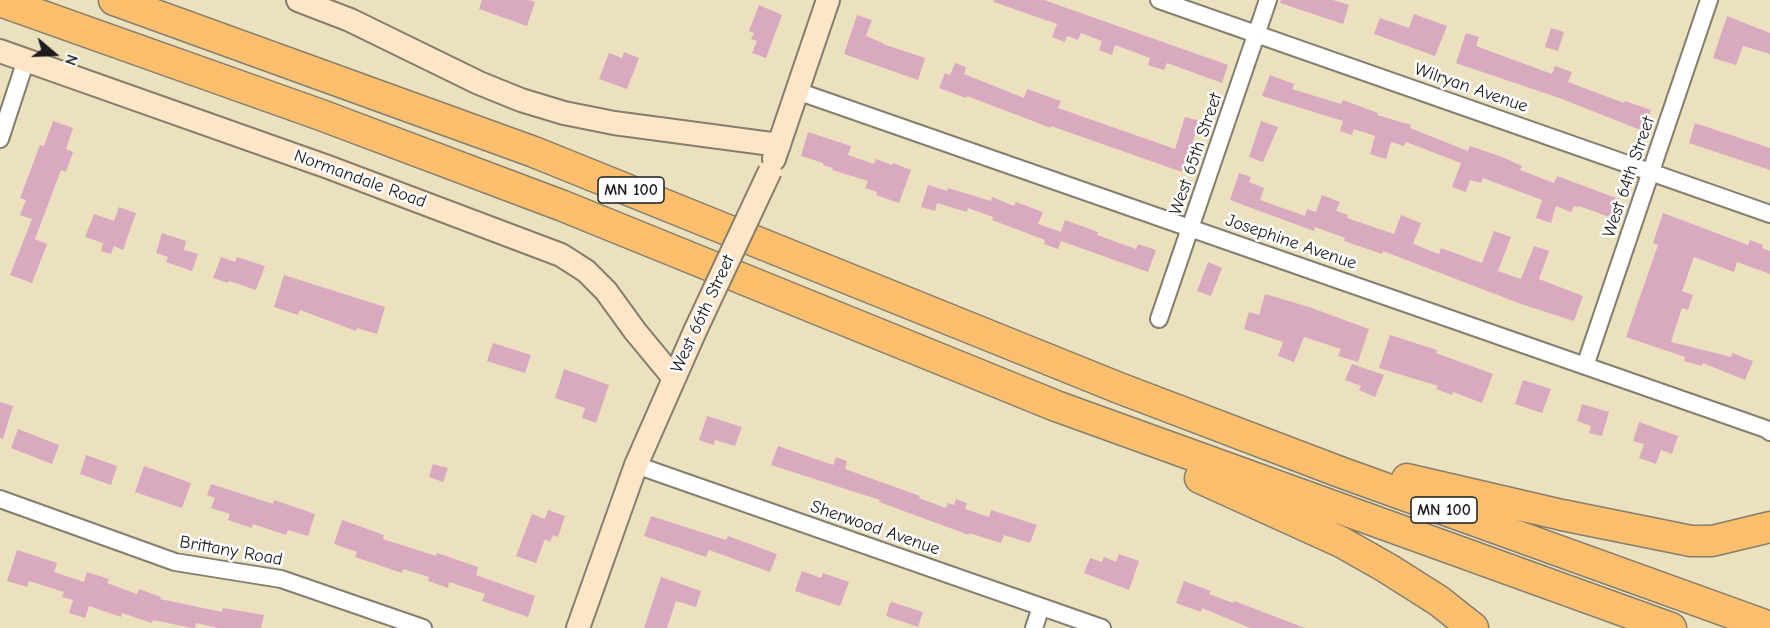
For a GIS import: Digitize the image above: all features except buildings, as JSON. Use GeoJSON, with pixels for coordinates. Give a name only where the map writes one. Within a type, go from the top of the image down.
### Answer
{"type":"FeatureCollection","features":[{"type":"Feature","properties":{"kind":"highway","name":"MN 100"},"geometry":{"type":"LineString","coordinates":[[0,1],[563,206],[1056,406],[1671,628]]}},
{"type":"Feature","properties":{"kind":"highway","name":"MN 100"},"geometry":{"type":"LineString","coordinates":[[124,3],[534,152],[1119,388],[1340,472],[1770,627]]}},
{"type":"Feature","properties":{"kind":"highway"},"geometry":{"type":"LineString","coordinates":[[1056,406],[1191,474],[1341,542],[1439,601],[1473,628]]}},
{"type":"Feature","properties":{"kind":"highway"},"geometry":{"type":"LineString","coordinates":[[1340,472],[1383,474],[1533,509],[1691,541],[1712,541],[1770,527]]}},
{"type":"Feature","properties":{"kind":"street"},"geometry":{"type":"LineString","coordinates":[[298,0],[350,20],[479,83],[564,113],[614,123],[779,145]]}},
{"type":"Feature","properties":{"kind":"street","name":"West 66th Street"},"geometry":{"type":"LineString","coordinates":[[578,628],[636,465],[673,377],[770,171],[828,0]]}},
{"type":"Feature","properties":{"kind":"street","name":"Wilryan Avenue"},"geometry":{"type":"LineString","coordinates":[[1159,0],[1770,214]]}},
{"type":"Feature","properties":{"kind":"street","name":"West 65th Street"},"geometry":{"type":"LineString","coordinates":[[1159,319],[1268,0]]}},
{"type":"Feature","properties":{"kind":"street","name":"West 64th Street"},"geometry":{"type":"LineString","coordinates":[[1585,366],[1709,0]]}},
{"type":"Feature","properties":{"kind":"street","name":"Normandale Road"},"geometry":{"type":"LineString","coordinates":[[0,51],[317,164],[561,255],[586,271],[606,291],[635,332],[673,377]]}},
{"type":"Feature","properties":{"kind":"street"},"geometry":{"type":"LineString","coordinates":[[0,139],[26,60]]}},
{"type":"Feature","properties":{"kind":"street","name":"Josephine Avenue"},"geometry":{"type":"LineString","coordinates":[[797,91],[1770,432]]}},
{"type":"Feature","properties":{"kind":"street","name":"Sherwood Avenue"},"geometry":{"type":"LineString","coordinates":[[636,465],[1102,628]]}},
{"type":"Feature","properties":{"kind":"street","name":"Brittany Road"},"geometry":{"type":"LineString","coordinates":[[0,499],[175,562],[281,579],[423,628]]}},
{"type":"Feature","properties":{"kind":"street"},"geometry":{"type":"LineString","coordinates":[[1034,628],[1041,607]]}}]}
